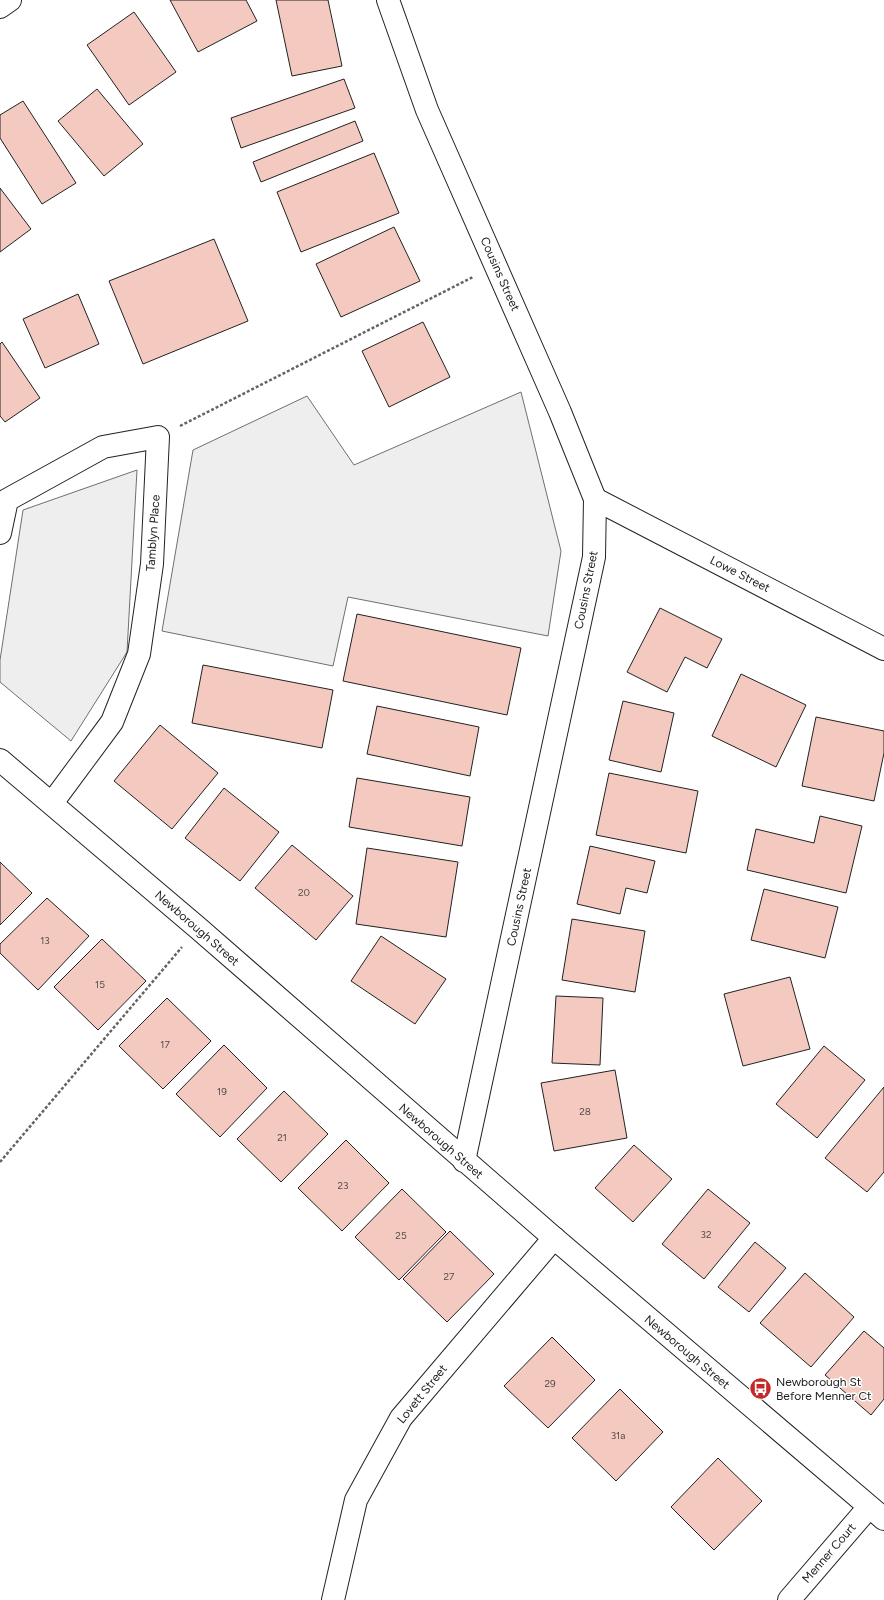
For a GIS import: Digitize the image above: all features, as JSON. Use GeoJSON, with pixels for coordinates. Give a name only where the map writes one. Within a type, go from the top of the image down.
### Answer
{"type":"FeatureCollection","features":[{"type":"Feature","properties":{"kind":"street"},"geometry":{"type":"LineString","coordinates":[[0,7],[10,0]]}},
{"type":"Feature","properties":{"kind":"street","name":"Cousins Street"},"geometry":{"type":"LineString","coordinates":[[388,0],[427,110],[560,412],[595,499],[594,557],[464,1161]]}},
{"type":"Feature","properties":{"kind":"street"},"geometry":{"type":"LineString","coordinates":[[0,533],[7,500],[102,446],[158,437]]}},
{"type":"Feature","properties":{"kind":"street","name":"Tamblyn Place"},"geometry":{"type":"LineString","coordinates":[[52,803],[112,722],[139,654],[152,564],[158,437]]}},
{"type":"Feature","properties":{"kind":"street","name":"Lowe Street"},"geometry":{"type":"LineString","coordinates":[[595,499],[884,649]]}},
{"type":"Feature","properties":{"kind":"street","name":"Newborough Street"},"geometry":{"type":"LineString","coordinates":[[0,760],[198,928],[464,1161],[877,1513]]}},
{"type":"Feature","properties":{"kind":"street","name":"Lovett Street"},"geometry":{"type":"LineString","coordinates":[[333,1600],[356,1500],[401,1418],[554,1238]]}},
{"type":"Feature","properties":{"kind":"street","name":"Menner Court"},"geometry":{"type":"LineString","coordinates":[[789,1600],[877,1513]]}},
{"type":"Feature","properties":{"kind":"path"},"geometry":{"type":"LineString","coordinates":[[158,437],[496,266]]}},
{"type":"Feature","properties":{"kind":"path"},"geometry":{"type":"LineString","coordinates":[[0,1162],[198,928]]}},
{"type":"Feature","properties":{"kind":"shaded area"},"geometry":{"type":"Polygon","coordinates":[[[521,392],[561,551],[548,636],[348,597],[333,666],[162,631],[193,450],[307,396],[354,465],[521,392]]]}},
{"type":"Feature","properties":{"kind":"shaded area"},"geometry":{"type":"Polygon","coordinates":[[[137,470],[127,652],[71,741],[0,682],[0,660],[23,510],[137,470]]]}},
{"type":"Feature","properties":{"kind":"building"},"geometry":{"type":"Polygon","coordinates":[[[170,0],[246,0],[257,21],[198,52],[170,0]]]}},
{"type":"Feature","properties":{"kind":"building"},"geometry":{"type":"Polygon","coordinates":[[[276,0],[328,0],[342,66],[292,76],[276,0]]]}},
{"type":"Feature","properties":{"kind":"building"},"geometry":{"type":"Polygon","coordinates":[[[134,12],[176,72],[129,105],[87,45],[134,12]]]}},
{"type":"Feature","properties":{"kind":"building"},"geometry":{"type":"Polygon","coordinates":[[[344,79],[355,108],[241,148],[231,118],[344,79]]]}},
{"type":"Feature","properties":{"kind":"building"},"geometry":{"type":"Polygon","coordinates":[[[97,89],[143,144],[104,176],[58,121],[97,89]]]}},
{"type":"Feature","properties":{"kind":"building"},"geometry":{"type":"Polygon","coordinates":[[[23,101],[76,183],[42,204],[0,138],[0,115],[23,101]]]}},
{"type":"Feature","properties":{"kind":"building"},"geometry":{"type":"Polygon","coordinates":[[[355,121],[363,141],[261,182],[253,162],[355,121]]]}},
{"type":"Feature","properties":{"kind":"building"},"geometry":{"type":"Polygon","coordinates":[[[374,153],[399,213],[301,252],[277,192],[374,153]]]}},
{"type":"Feature","properties":{"kind":"building"},"geometry":{"type":"Polygon","coordinates":[[[0,188],[31,229],[0,252],[0,188]]]}},
{"type":"Feature","properties":{"kind":"building"},"geometry":{"type":"Polygon","coordinates":[[[394,227],[420,281],[341,317],[316,264],[394,227]]]}},
{"type":"Feature","properties":{"kind":"building"},"geometry":{"type":"Polygon","coordinates":[[[214,239],[248,321],[143,364],[109,281],[214,239]]]}},
{"type":"Feature","properties":{"kind":"building"},"geometry":{"type":"Polygon","coordinates":[[[78,294],[99,344],[45,368],[23,319],[78,294]]]}},
{"type":"Feature","properties":{"kind":"building"},"geometry":{"type":"Polygon","coordinates":[[[423,322],[450,377],[389,407],[362,351],[423,322]]]}},
{"type":"Feature","properties":{"kind":"building"},"geometry":{"type":"Polygon","coordinates":[[[2,342],[40,398],[5,422],[0,416],[0,344],[2,342]]]}},
{"type":"Feature","properties":{"kind":"building"},"geometry":{"type":"Polygon","coordinates":[[[660,608],[722,639],[707,668],[685,657],[667,692],[627,672],[660,608]]]}},
{"type":"Feature","properties":{"kind":"building"},"geometry":{"type":"Polygon","coordinates":[[[357,614],[521,648],[507,715],[343,681],[357,614]]]}},
{"type":"Feature","properties":{"kind":"building"},"geometry":{"type":"Polygon","coordinates":[[[203,665],[333,690],[322,748],[192,723],[203,665]]]}},
{"type":"Feature","properties":{"kind":"building"},"geometry":{"type":"Polygon","coordinates":[[[741,674],[806,705],[776,767],[712,736],[741,674]]]}},
{"type":"Feature","properties":{"kind":"building"},"geometry":{"type":"Polygon","coordinates":[[[623,701],[674,713],[661,772],[609,760],[623,701]]]}},
{"type":"Feature","properties":{"kind":"building"},"geometry":{"type":"Polygon","coordinates":[[[377,706],[479,727],[470,776],[367,754],[377,706]]]}},
{"type":"Feature","properties":{"kind":"building"},"geometry":{"type":"Polygon","coordinates":[[[816,717],[884,731],[884,753],[874,801],[802,786],[816,717]]]}},
{"type":"Feature","properties":{"kind":"building"},"geometry":{"type":"Polygon","coordinates":[[[160,725],[218,773],[172,829],[114,781],[160,725]]]}},
{"type":"Feature","properties":{"kind":"building"},"geometry":{"type":"Polygon","coordinates":[[[609,773],[698,791],[686,853],[596,835],[609,773]]]}},
{"type":"Feature","properties":{"kind":"building"},"geometry":{"type":"Polygon","coordinates":[[[357,778],[470,797],[462,846],[349,827],[357,778]]]}},
{"type":"Feature","properties":{"kind":"building"},"geometry":{"type":"Polygon","coordinates":[[[224,788],[279,832],[240,881],[185,838],[224,788]]]}},
{"type":"Feature","properties":{"kind":"building"},"geometry":{"type":"Polygon","coordinates":[[[820,816],[862,826],[846,893],[747,870],[756,829],[814,843],[820,816]]]}},
{"type":"Feature","properties":{"kind":"building"},"geometry":{"type":"Polygon","coordinates":[[[292,845],[353,896],[316,940],[255,888],[292,845]]]}},
{"type":"Feature","properties":{"kind":"building"},"geometry":{"type":"Polygon","coordinates":[[[590,846],[655,861],[647,893],[626,888],[620,914],[577,904],[590,846]]]}},
{"type":"Feature","properties":{"kind":"building"},"geometry":{"type":"Polygon","coordinates":[[[367,848],[458,862],[446,937],[356,924],[367,848]]]}},
{"type":"Feature","properties":{"kind":"building"},"geometry":{"type":"Polygon","coordinates":[[[0,862],[32,893],[0,925],[0,862]]]}},
{"type":"Feature","properties":{"kind":"building"},"geometry":{"type":"Polygon","coordinates":[[[764,889],[838,907],[825,958],[751,940],[764,889]]]}},
{"type":"Feature","properties":{"kind":"building"},"geometry":{"type":"Polygon","coordinates":[[[47,898],[89,936],[38,990],[0,953],[0,944],[47,898]]]}},
{"type":"Feature","properties":{"kind":"building"},"geometry":{"type":"Polygon","coordinates":[[[572,919],[645,931],[635,992],[562,980],[572,919]]]}},
{"type":"Feature","properties":{"kind":"building"},"geometry":{"type":"Polygon","coordinates":[[[381,936],[446,979],[415,1024],[351,981],[381,936]]]}},
{"type":"Feature","properties":{"kind":"building"},"geometry":{"type":"Polygon","coordinates":[[[102,939],[146,981],[98,1030],[54,987],[102,939]]]}},
{"type":"Feature","properties":{"kind":"building"},"geometry":{"type":"Polygon","coordinates":[[[790,977],[810,1049],[743,1066],[724,994],[790,977]]]}},
{"type":"Feature","properties":{"kind":"building"},"geometry":{"type":"Polygon","coordinates":[[[556,996],[603,998],[600,1065],[552,1063],[556,996]]]}},
{"type":"Feature","properties":{"kind":"building"},"geometry":{"type":"Polygon","coordinates":[[[167,998],[211,1041],[163,1089],[119,1046],[167,998]]]}},
{"type":"Feature","properties":{"kind":"building"},"geometry":{"type":"Polygon","coordinates":[[[224,1045],[267,1088],[220,1137],[176,1094],[224,1045]]]}},
{"type":"Feature","properties":{"kind":"building"},"geometry":{"type":"Polygon","coordinates":[[[824,1046],[865,1080],[817,1138],[776,1104],[824,1046]]]}},
{"type":"Feature","properties":{"kind":"building"},"geometry":{"type":"Polygon","coordinates":[[[615,1070],[627,1138],[554,1151],[541,1083],[615,1070]]]}},
{"type":"Feature","properties":{"kind":"building"},"geometry":{"type":"Polygon","coordinates":[[[884,1087],[884,1172],[867,1192],[825,1158],[884,1087]]]}},
{"type":"Feature","properties":{"kind":"building"},"geometry":{"type":"Polygon","coordinates":[[[284,1091],[328,1134],[281,1182],[237,1139],[284,1091]]]}},
{"type":"Feature","properties":{"kind":"building"},"geometry":{"type":"Polygon","coordinates":[[[346,1140],[389,1183],[342,1231],[298,1188],[346,1140]]]}},
{"type":"Feature","properties":{"kind":"building"},"geometry":{"type":"Polygon","coordinates":[[[634,1145],[672,1179],[633,1222],[595,1188],[634,1145]]]}},
{"type":"Feature","properties":{"kind":"building"},"geometry":{"type":"Polygon","coordinates":[[[402,1189],[446,1232],[399,1280],[355,1237],[402,1189]]]}},
{"type":"Feature","properties":{"kind":"building"},"geometry":{"type":"Polygon","coordinates":[[[708,1189],[750,1223],[704,1279],[662,1244],[708,1189]]]}},
{"type":"Feature","properties":{"kind":"building"},"geometry":{"type":"Polygon","coordinates":[[[450,1231],[494,1274],[447,1322],[403,1279],[450,1231]]]}},
{"type":"Feature","properties":{"kind":"building"},"geometry":{"type":"Polygon","coordinates":[[[755,1242],[786,1268],[749,1312],[718,1287],[755,1242]]]}},
{"type":"Feature","properties":{"kind":"building"},"geometry":{"type":"Polygon","coordinates":[[[805,1273],[854,1317],[811,1367],[760,1323],[805,1273]]]}},
{"type":"Feature","properties":{"kind":"building"},"geometry":{"type":"Polygon","coordinates":[[[864,1331],[884,1348],[884,1399],[871,1415],[825,1375],[864,1331]]]}},
{"type":"Feature","properties":{"kind":"building"},"geometry":{"type":"Polygon","coordinates":[[[552,1337],[595,1380],[548,1428],[504,1386],[552,1337]]]}},
{"type":"Feature","properties":{"kind":"building"},"geometry":{"type":"Polygon","coordinates":[[[620,1389],[663,1432],[616,1481],[572,1438],[620,1389]]]}},
{"type":"Feature","properties":{"kind":"building"},"geometry":{"type":"Polygon","coordinates":[[[718,1458],[762,1501],[714,1550],[671,1507],[718,1458]]]}},
{"type":"Feature","properties":{"kind":"place","name":"Newborough St Before Menner Ct"},"geometry":{"type":"Point","coordinates":[760,1389]}}]}
